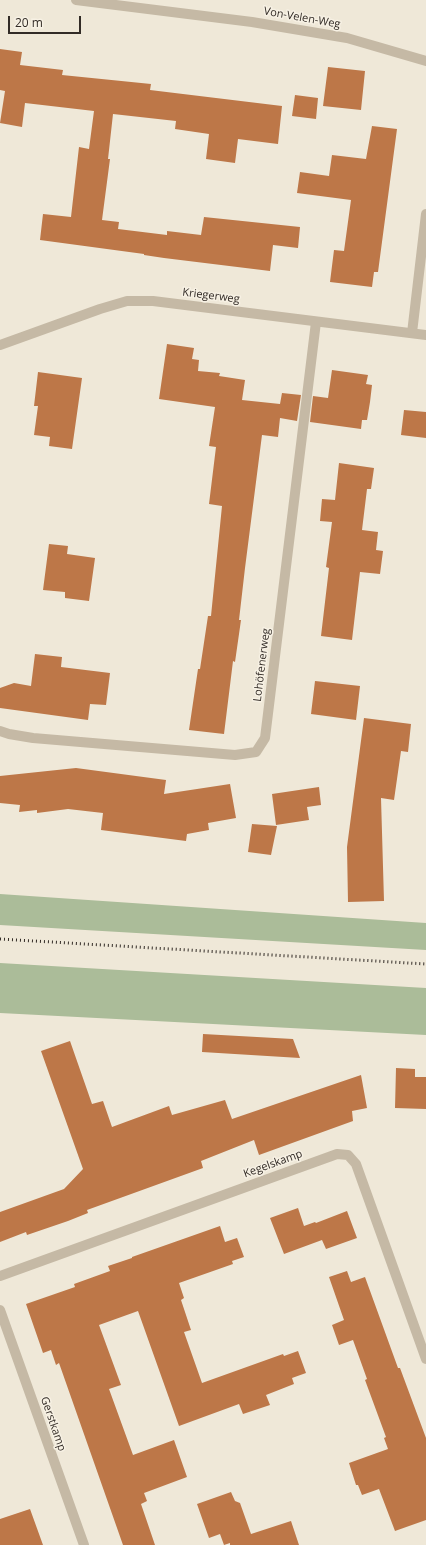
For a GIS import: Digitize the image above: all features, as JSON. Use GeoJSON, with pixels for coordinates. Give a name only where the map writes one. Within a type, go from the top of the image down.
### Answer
{"type":"FeatureCollection","features":[{"type":"Feature","properties":{"kind":"street","name":"Von-Velen-Weg"},"geometry":{"type":"LineString","coordinates":[[76,0],[252,22],[347,38],[426,61]]}},
{"type":"Feature","properties":{"kind":"street"},"geometry":{"type":"LineString","coordinates":[[412,333],[426,214]]}},
{"type":"Feature","properties":{"kind":"street","name":"Kriegerweg"},"geometry":{"type":"LineString","coordinates":[[0,345],[100,309],[127,301],[153,301],[426,335]]}},
{"type":"Feature","properties":{"kind":"street","name":"Lohöfenerweg"},"geometry":{"type":"LineString","coordinates":[[0,731],[33,738],[235,755],[256,752],[265,738],[316,322]]}},
{"type":"Feature","properties":{"kind":"street","name":"Kegelskamp"},"geometry":{"type":"LineString","coordinates":[[0,1276],[337,1154],[348,1155],[356,1164],[426,1359]]}},
{"type":"Feature","properties":{"kind":"street","name":"Gerstkamp"},"geometry":{"type":"LineString","coordinates":[[0,1310],[84,1545]]}},
{"type":"Feature","properties":{"kind":"green space"},"geometry":{"type":"Polygon","coordinates":[[[0,894],[426,923],[426,950],[0,925],[0,894]]]}},
{"type":"Feature","properties":{"kind":"green space"},"geometry":{"type":"Polygon","coordinates":[[[0,963],[426,988],[426,1035],[0,1013],[0,963]]]}},
{"type":"Feature","properties":{"kind":"building"},"geometry":{"type":"Polygon","coordinates":[[[0,49],[22,52],[20,65],[63,70],[62,75],[151,84],[150,90],[282,106],[278,144],[238,139],[235,163],[206,159],[209,134],[175,129],[176,121],[113,114],[108,159],[110,159],[102,220],[119,222],[118,229],[167,235],[167,231],[201,235],[204,217],[300,227],[298,248],[273,245],[270,271],[164,258],[40,240],[43,214],[71,217],[79,147],[89,149],[94,111],[25,103],[22,127],[0,123],[5,91],[0,90],[0,49]]]}},
{"type":"Feature","properties":{"kind":"building"},"geometry":{"type":"Polygon","coordinates":[[[328,67],[365,71],[361,110],[323,106],[328,67]]]}},
{"type":"Feature","properties":{"kind":"building"},"geometry":{"type":"Polygon","coordinates":[[[295,95],[318,98],[316,119],[292,116],[295,95]]]}},
{"type":"Feature","properties":{"kind":"building"},"geometry":{"type":"Polygon","coordinates":[[[372,126],[397,129],[378,272],[374,272],[372,287],[330,282],[334,250],[344,251],[351,200],[297,193],[300,172],[329,176],[332,155],[366,159],[372,126]]]}},
{"type":"Feature","properties":{"kind":"building"},"geometry":{"type":"Polygon","coordinates":[[[167,344],[194,348],[192,359],[199,360],[198,371],[220,373],[219,376],[245,380],[242,400],[280,404],[282,393],[301,395],[297,421],[280,418],[278,437],[262,435],[239,620],[241,620],[235,662],[233,661],[224,734],[189,730],[208,616],[211,616],[222,506],[209,504],[216,447],[209,446],[215,407],[159,399],[167,344]]]}},
{"type":"Feature","properties":{"kind":"building"},"geometry":{"type":"Polygon","coordinates":[[[332,370],[368,375],[366,384],[372,385],[370,402],[367,420],[362,420],[361,429],[310,422],[313,396],[328,398],[332,370]]]}},
{"type":"Feature","properties":{"kind":"building"},"geometry":{"type":"Polygon","coordinates":[[[38,372],[82,378],[72,449],[49,446],[50,437],[34,435],[38,406],[34,406],[38,372]]]}},
{"type":"Feature","properties":{"kind":"building"},"geometry":{"type":"Polygon","coordinates":[[[404,410],[426,412],[426,438],[401,435],[404,410]]]}},
{"type":"Feature","properties":{"kind":"building"},"geometry":{"type":"Polygon","coordinates":[[[339,463],[374,468],[371,489],[367,489],[362,530],[378,532],[376,550],[383,551],[380,574],[360,572],[352,640],[321,636],[329,568],[326,567],[332,522],[320,521],[322,499],[335,500],[339,463]]]}},
{"type":"Feature","properties":{"kind":"building"},"geometry":{"type":"Polygon","coordinates":[[[49,544],[68,546],[67,554],[95,558],[89,601],[65,598],[65,592],[43,590],[49,544]]]}},
{"type":"Feature","properties":{"kind":"building"},"geometry":{"type":"Polygon","coordinates":[[[35,654],[62,657],[61,667],[110,673],[106,705],[90,704],[88,720],[0,708],[0,688],[14,683],[31,686],[35,654]]]}},
{"type":"Feature","properties":{"kind":"building"},"geometry":{"type":"Polygon","coordinates":[[[315,681],[360,686],[356,720],[311,714],[315,681]]]}},
{"type":"Feature","properties":{"kind":"building"},"geometry":{"type":"Polygon","coordinates":[[[364,718],[411,724],[408,752],[401,751],[394,800],[381,798],[384,901],[348,902],[347,847],[364,718]]]}},
{"type":"Feature","properties":{"kind":"building"},"geometry":{"type":"Polygon","coordinates":[[[76,768],[166,780],[164,794],[230,784],[236,818],[208,823],[209,830],[187,834],[186,841],[101,830],[103,813],[68,809],[37,813],[37,810],[19,812],[20,805],[0,803],[0,776],[76,768]]]}},
{"type":"Feature","properties":{"kind":"building"},"geometry":{"type":"Polygon","coordinates":[[[319,787],[321,805],[307,807],[309,820],[276,825],[272,794],[319,787]]]}},
{"type":"Feature","properties":{"kind":"building"},"geometry":{"type":"Polygon","coordinates":[[[252,824],[277,826],[271,855],[248,852],[252,824]]]}},
{"type":"Feature","properties":{"kind":"building"},"geometry":{"type":"Polygon","coordinates":[[[203,1034],[293,1039],[300,1058],[202,1052],[203,1034]]]}},
{"type":"Feature","properties":{"kind":"building"},"geometry":{"type":"Polygon","coordinates":[[[70,1041],[92,1104],[103,1101],[112,1127],[169,1106],[172,1115],[225,1100],[232,1119],[361,1075],[367,1108],[352,1111],[353,1121],[259,1155],[254,1140],[201,1161],[203,1168],[87,1210],[88,1213],[68,1221],[27,1235],[26,1232],[0,1242],[0,1212],[64,1189],[83,1169],[41,1051],[70,1041]]]}},
{"type":"Feature","properties":{"kind":"building"},"geometry":{"type":"Polygon","coordinates":[[[396,1068],[415,1069],[415,1077],[426,1077],[426,1109],[395,1108],[396,1068]]]}},
{"type":"Feature","properties":{"kind":"building"},"geometry":{"type":"Polygon","coordinates":[[[298,1208],[304,1226],[347,1211],[357,1238],[326,1249],[322,1240],[284,1254],[270,1218],[298,1208]]]}},
{"type":"Feature","properties":{"kind":"building"},"geometry":{"type":"Polygon","coordinates":[[[220,1226],[225,1242],[237,1238],[244,1257],[232,1261],[233,1264],[179,1283],[184,1298],[181,1300],[191,1330],[184,1332],[202,1383],[283,1354],[284,1356],[298,1351],[306,1373],[292,1378],[294,1384],[266,1395],[270,1405],[243,1414],[239,1404],[179,1426],[138,1311],[99,1325],[121,1385],[109,1389],[133,1455],[174,1440],[187,1477],[144,1493],[147,1501],[141,1504],[155,1545],[123,1545],[59,1363],[56,1365],[51,1350],[43,1353],[26,1304],[75,1287],[74,1284],[110,1271],[108,1266],[220,1226]]]}},
{"type":"Feature","properties":{"kind":"building"},"geometry":{"type":"Polygon","coordinates":[[[347,1271],[351,1282],[365,1277],[398,1368],[400,1368],[426,1438],[426,1520],[395,1531],[379,1489],[362,1495],[358,1485],[356,1485],[349,1463],[388,1449],[384,1438],[386,1437],[365,1380],[367,1379],[353,1340],[339,1345],[332,1325],[344,1320],[329,1277],[347,1271]]]}},
{"type":"Feature","properties":{"kind":"building"},"geometry":{"type":"Polygon","coordinates":[[[231,1492],[235,1501],[240,1503],[251,1534],[291,1521],[299,1545],[230,1545],[230,1543],[224,1545],[220,1534],[209,1538],[197,1504],[231,1492]]]}},
{"type":"Feature","properties":{"kind":"building"},"geometry":{"type":"Polygon","coordinates":[[[30,1509],[43,1545],[0,1545],[0,1519],[30,1509]]]}},
{"type":"Feature","properties":{"kind":"railway"},"geometry":{"type":"LineString","coordinates":[[0,939],[426,964]]}}]}
